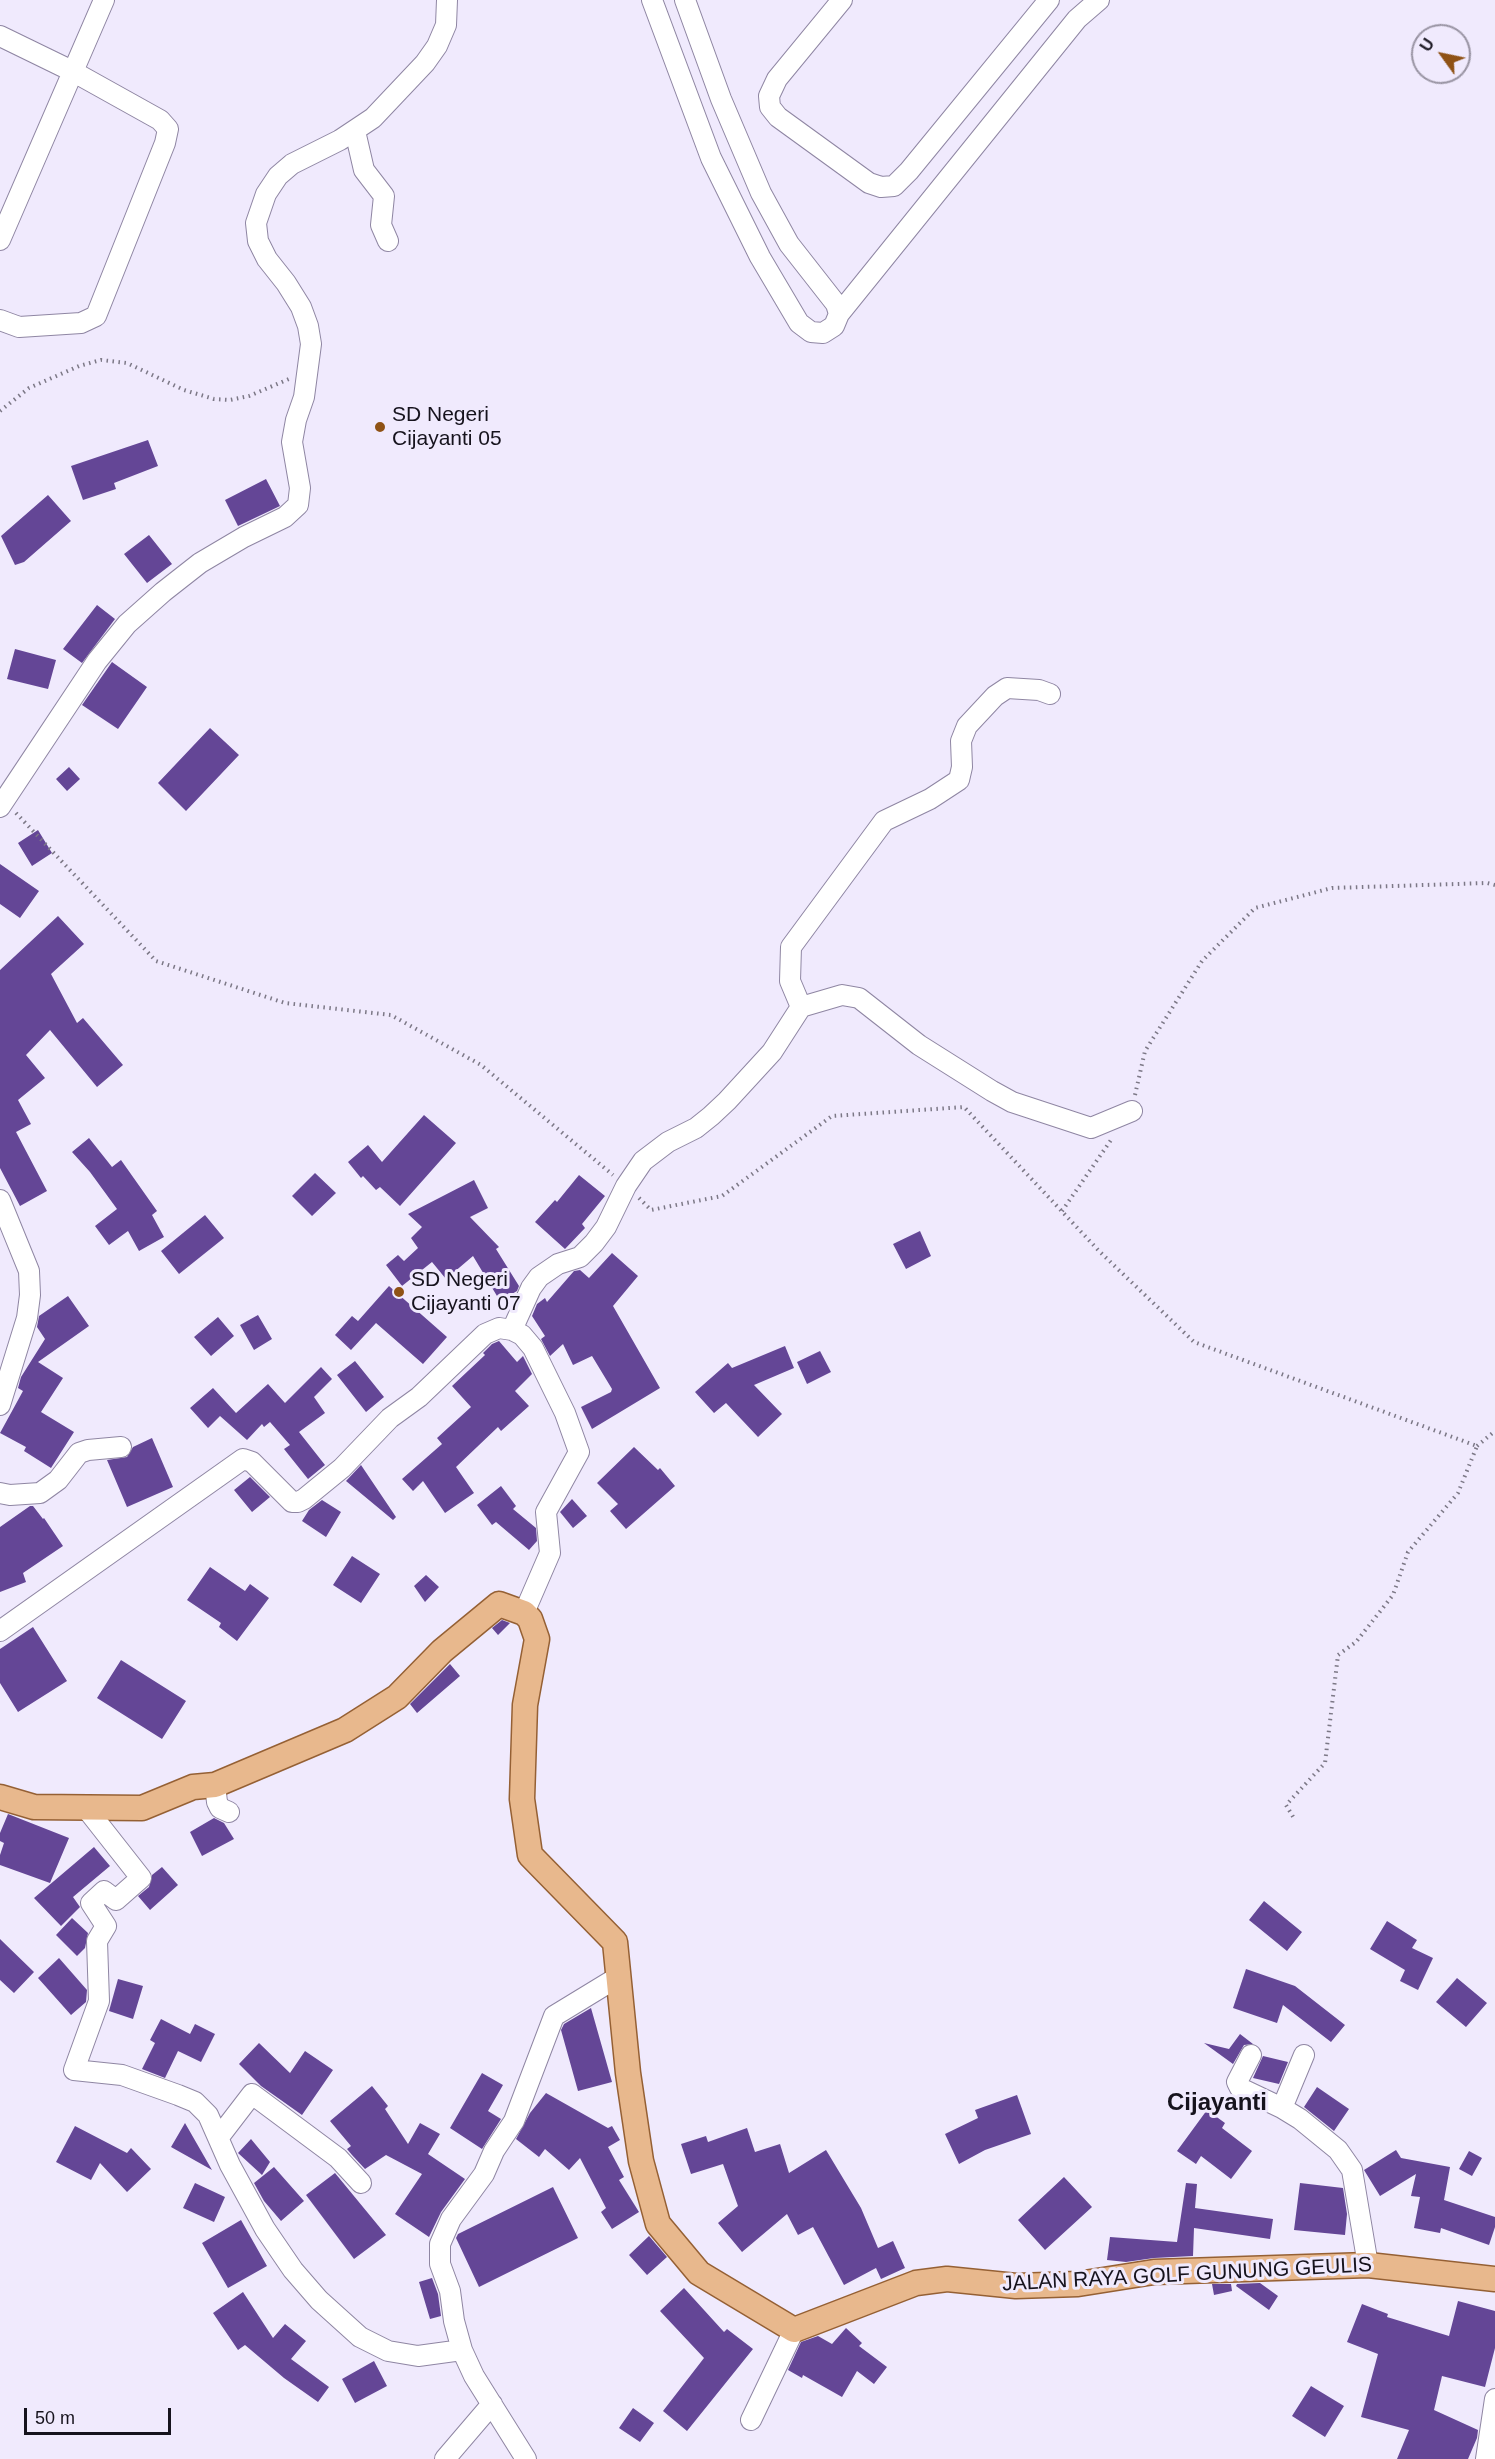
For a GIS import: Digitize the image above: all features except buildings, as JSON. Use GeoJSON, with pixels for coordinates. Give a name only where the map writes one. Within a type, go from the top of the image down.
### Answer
{"type":"FeatureCollection","features":[{"type":"Feature","properties":{"kind":"main road"},"geometry":{"type":"LineString","coordinates":[[0,1797],[34,1807],[142,1808],[193,1787],[215,1785],[345,1730],[397,1697],[442,1651],[499,1604],[524,1613],[530,1619],[537,1639],[525,1705],[522,1799],[531,1855],[615,1942],[628,2073],[641,2161],[658,2224],[699,2273],[794,2330]]}},
{"type":"Feature","properties":{"kind":"main road","name":"JALAN RAYA GOLF GUNUNG GEULIS"},"geometry":{"type":"LineString","coordinates":[[794,2330],[916,2283],[947,2279],[1016,2286],[1078,2284],[1154,2272],[1368,2265],[1495,2279]]}},
{"type":"Feature","properties":{"kind":"street"},"geometry":{"type":"LineString","coordinates":[[0,240],[104,0]]}},
{"type":"Feature","properties":{"kind":"street"},"geometry":{"type":"LineString","coordinates":[[2,804],[98,661],[127,624],[200,563],[244,537],[285,517],[298,505],[300,488],[292,442],[296,420],[304,398],[311,344],[308,326],[296,299],[267,259],[258,241],[256,223],[266,194],[278,176],[307,155],[373,118],[426,63],[437,46],[446,25],[447,0]]}},
{"type":"Feature","properties":{"kind":"street"},"geometry":{"type":"LineString","coordinates":[[652,0],[711,158],[760,257],[794,315],[811,332],[823,333],[834,326],[839,314],[1077,19],[1099,0]]}},
{"type":"Feature","properties":{"kind":"street"},"geometry":{"type":"LineString","coordinates":[[685,0],[724,108],[761,194],[789,244],[829,292],[839,314]]}},
{"type":"Feature","properties":{"kind":"street"},"geometry":{"type":"LineString","coordinates":[[842,0],[777,80],[769,96],[770,107],[778,117],[869,183],[881,187],[894,186],[909,171],[1049,0]]}},
{"type":"Feature","properties":{"kind":"street"},"geometry":{"type":"LineString","coordinates":[[0,36],[72,71],[160,120],[168,129],[165,143],[96,316],[81,323],[19,327],[0,320]]}},
{"type":"Feature","properties":{"kind":"street"},"geometry":{"type":"LineString","coordinates":[[355,130],[364,170],[384,196],[381,225],[388,241]]}},
{"type":"Feature","properties":{"kind":"street"},"geometry":{"type":"LineString","coordinates":[[801,1007],[790,981],[791,947],[884,821],[930,799],[959,780],[962,767],[961,741],[967,726],[995,696],[1007,688],[1038,690],[1050,694]]}},
{"type":"Feature","properties":{"kind":"street"},"geometry":{"type":"LineString","coordinates":[[512,1330],[531,1288],[539,1277],[558,1264],[580,1257],[594,1243],[606,1227],[626,1186],[643,1161],[668,1142],[696,1128],[727,1101],[772,1052],[801,1007],[842,994],[859,998],[919,1045],[992,1091],[1012,1102],[1091,1128],[1131,1111]]}},
{"type":"Feature","properties":{"kind":"street"},"geometry":{"type":"LineString","coordinates":[[0,1200],[29,1271],[30,1295],[27,1318],[0,1405]]}},
{"type":"Feature","properties":{"kind":"street"},"geometry":{"type":"LineString","coordinates":[[0,1631],[243,1459],[252,1462],[292,1502],[304,1499],[342,1468],[390,1418],[420,1397],[485,1334],[499,1328],[512,1330],[522,1335],[538,1358],[565,1413],[579,1452],[546,1512],[550,1552],[524,1613]]}},
{"type":"Feature","properties":{"kind":"street"},"geometry":{"type":"LineString","coordinates":[[0,1493],[10,1495],[40,1493],[58,1480],[79,1453],[121,1447]]}},
{"type":"Feature","properties":{"kind":"street"},"geometry":{"type":"LineString","coordinates":[[215,1785],[220,1808],[229,1812]]}},
{"type":"Feature","properties":{"kind":"street"},"geometry":{"type":"LineString","coordinates":[[86,1808],[141,1878],[116,1900],[104,1892],[91,1903],[106,1926],[97,1941],[99,2001],[74,2070],[122,2075],[195,2102],[208,2115],[230,2165],[260,2220],[293,2270],[319,2300],[360,2337],[388,2351],[418,2356],[462,2350]]}},
{"type":"Feature","properties":{"kind":"street"},"geometry":{"type":"LineString","coordinates":[[526,2459],[474,2376],[462,2350],[454,2321],[450,2291],[441,2264],[440,2244],[451,2219],[484,2174],[494,2151],[513,2121],[554,2016],[618,1977]]}},
{"type":"Feature","properties":{"kind":"street"},"geometry":{"type":"LineString","coordinates":[[1251,2055],[1237,2082],[1240,2088],[1282,2108],[1323,2136],[1338,2150],[1352,2170],[1368,2265]]}},
{"type":"Feature","properties":{"kind":"street"},"geometry":{"type":"LineString","coordinates":[[1282,2108],[1304,2055]]}},
{"type":"Feature","properties":{"kind":"street"},"geometry":{"type":"LineString","coordinates":[[219,2137],[252,2094],[325,2148],[360,2183]]}},
{"type":"Feature","properties":{"kind":"street"},"geometry":{"type":"LineString","coordinates":[[751,2420],[794,2330]]}},
{"type":"Feature","properties":{"kind":"street"},"geometry":{"type":"LineString","coordinates":[[1486,2459],[1495,2399]]}},
{"type":"Feature","properties":{"kind":"street"},"geometry":{"type":"LineString","coordinates":[[445,2459],[492,2404]]}},
{"type":"Feature","properties":{"kind":"path"},"geometry":{"type":"LineString","coordinates":[[0,411],[29,388],[79,366],[101,360],[127,363],[184,390],[222,400],[249,396],[308,371]]}},
{"type":"Feature","properties":{"kind":"path"},"geometry":{"type":"LineString","coordinates":[[2,804],[156,961],[285,1003],[391,1015],[481,1065],[626,1186],[651,1210],[722,1196],[832,1116],[964,1107],[1100,1252],[1194,1342],[1478,1446]]}},
{"type":"Feature","properties":{"kind":"path"},"geometry":{"type":"LineString","coordinates":[[1131,1111],[1145,1051],[1202,961],[1255,908],[1332,888],[1487,883],[1495,885]]}},
{"type":"Feature","properties":{"kind":"path"},"geometry":{"type":"LineString","coordinates":[[1062,1211],[1112,1138]]}},
{"type":"Feature","properties":{"kind":"path"},"geometry":{"type":"LineString","coordinates":[[1295,1820],[1286,1805],[1325,1763],[1338,1655],[1356,1642],[1393,1595],[1408,1552],[1458,1493],[1478,1446],[1495,1431]]}},
{"type":"Feature","properties":{"kind":"place","name":"SD Negeri Cijayanti 05"},"geometry":{"type":"Point","coordinates":[380,427]}},
{"type":"Feature","properties":{"kind":"place","name":"SD Negeri Cijayanti 07"},"geometry":{"type":"Point","coordinates":[399,1292]}},
{"type":"Feature","properties":{"kind":"district","name":"Cijayanti"},"geometry":{"type":"Point","coordinates":[1217,2103]}}]}
